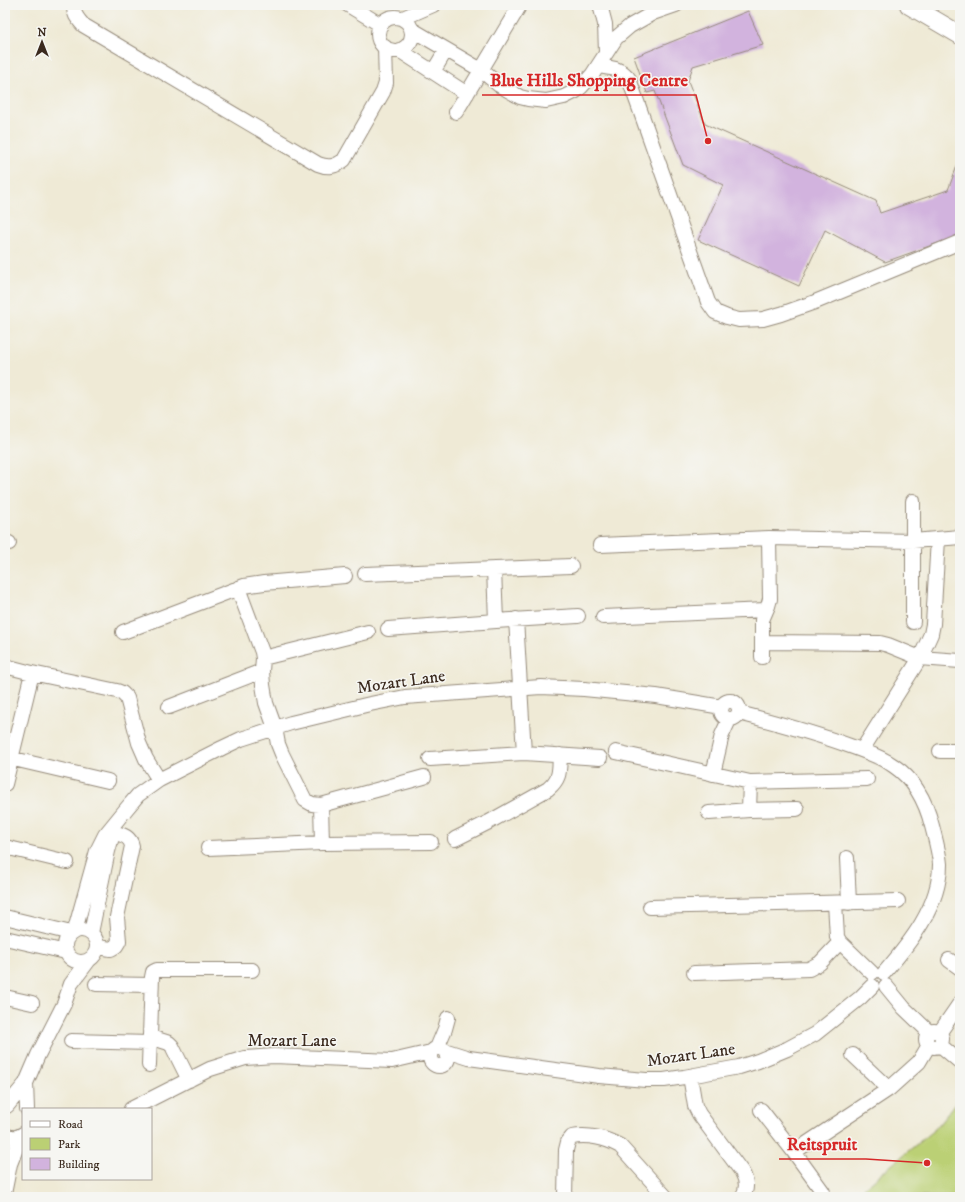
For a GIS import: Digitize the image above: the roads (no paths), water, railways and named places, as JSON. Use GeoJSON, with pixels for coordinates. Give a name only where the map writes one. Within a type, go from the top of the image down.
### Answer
{"type":"FeatureCollection","features":[{"type":"Feature","properties":{"kind":"main road"},"geometry":{"type":"LineString","coordinates":[[909,5],[960,35]]}},
{"type":"Feature","properties":{"kind":"street"},"geometry":{"type":"LineString","coordinates":[[74,5],[74,12],[77,18],[84,25],[325,167],[335,166],[344,160],[384,89],[386,82],[385,47]]}},
{"type":"Feature","properties":{"kind":"street"},"geometry":{"type":"LineString","coordinates":[[348,5],[381,25]]}},
{"type":"Feature","properties":{"kind":"street"},"geometry":{"type":"LineString","coordinates":[[407,24],[433,5]]}},
{"type":"Feature","properties":{"kind":"street"},"geometry":{"type":"LineString","coordinates":[[456,112],[520,5]]}},
{"type":"Feature","properties":{"kind":"street"},"geometry":{"type":"LineString","coordinates":[[600,5],[605,24],[606,52]]}},
{"type":"Feature","properties":{"kind":"street"},"geometry":{"type":"LineString","coordinates":[[407,24],[412,37],[406,47],[399,50],[390,50],[381,43],[378,38],[378,32],[381,25],[387,19],[392,17],[407,24],[446,50],[481,70],[499,85],[520,97],[546,101],[564,97],[576,91],[588,82],[616,38],[630,26],[653,13],[676,5]]}},
{"type":"Feature","properties":{"kind":"street"},"geometry":{"type":"LineString","coordinates":[[399,50],[467,94]]}},
{"type":"Feature","properties":{"kind":"street"},"geometry":{"type":"LineString","coordinates":[[433,72],[446,50]]}},
{"type":"Feature","properties":{"kind":"street"},"geometry":{"type":"LineString","coordinates":[[598,66],[620,70],[626,74],[629,79],[708,302],[715,312],[721,315],[739,320],[763,319],[781,314],[815,302],[960,242]]}},
{"type":"Feature","properties":{"kind":"street"},"geometry":{"type":"LineString","coordinates":[[913,501],[913,622]]}},
{"type":"Feature","properties":{"kind":"street"},"geometry":{"type":"LineString","coordinates":[[600,545],[769,538],[913,541],[960,537]]}},
{"type":"Feature","properties":{"kind":"street"},"geometry":{"type":"LineString","coordinates":[[762,657],[762,620],[770,598],[769,538]]}},
{"type":"Feature","properties":{"kind":"street"},"geometry":{"type":"LineString","coordinates":[[862,750],[928,643],[933,624],[938,539]]}},
{"type":"Feature","properties":{"kind":"street"},"geometry":{"type":"LineString","coordinates":[[365,574],[570,566]]}},
{"type":"Feature","properties":{"kind":"street"},"geometry":{"type":"LineString","coordinates":[[494,569],[496,621]]}},
{"type":"Feature","properties":{"kind":"street"},"geometry":{"type":"LineString","coordinates":[[123,632],[238,588],[264,583],[345,576]]}},
{"type":"Feature","properties":{"kind":"street"},"geometry":{"type":"LineString","coordinates":[[238,588],[261,648],[265,697],[275,728],[278,744],[303,798],[309,803],[321,805],[424,777]]}},
{"type":"Feature","properties":{"kind":"street"},"geometry":{"type":"LineString","coordinates":[[603,617],[766,610]]}},
{"type":"Feature","properties":{"kind":"street"},"geometry":{"type":"LineString","coordinates":[[388,629],[516,619],[578,616]]}},
{"type":"Feature","properties":{"kind":"street"},"geometry":{"type":"LineString","coordinates":[[516,619],[524,753]]}},
{"type":"Feature","properties":{"kind":"street"},"geometry":{"type":"LineString","coordinates":[[169,707],[263,664],[368,632]]}},
{"type":"Feature","properties":{"kind":"street"},"geometry":{"type":"LineString","coordinates":[[763,642],[880,643],[920,658],[960,661]]}},
{"type":"Feature","properties":{"kind":"street"},"geometry":{"type":"LineString","coordinates":[[5,666],[117,691],[125,695],[129,704],[139,743],[146,759],[159,780]]}},
{"type":"Feature","properties":{"kind":"street"},"geometry":{"type":"LineString","coordinates":[[5,784],[8,758],[32,673]]}},
{"type":"Feature","properties":{"kind":"street","name":"Mozart Lane"},"geometry":{"type":"LineString","coordinates":[[91,933],[108,851],[115,827],[138,795],[159,780],[231,744],[275,728],[364,705],[405,697],[520,688],[571,688],[649,695],[722,707],[721,712],[726,719],[734,716],[802,729],[862,750],[893,765],[904,774],[923,798],[928,811],[938,851],[940,864],[937,888],[932,904],[906,946],[878,980],[860,998],[815,1034],[787,1049],[740,1067],[664,1080],[640,1080],[581,1074],[469,1058],[438,1061],[416,1055],[392,1061],[252,1057],[218,1066],[133,1108]]}},
{"type":"Feature","properties":{"kind":"street"},"geometry":{"type":"LineString","coordinates":[[713,774],[722,735],[734,716]]}},
{"type":"Feature","properties":{"kind":"street"},"geometry":{"type":"LineString","coordinates":[[940,751],[960,751]]}},
{"type":"Feature","properties":{"kind":"street"},"geometry":{"type":"LineString","coordinates":[[616,752],[750,782],[867,779]]}},
{"type":"Feature","properties":{"kind":"street"},"geometry":{"type":"LineString","coordinates":[[430,759],[524,753],[600,758]]}},
{"type":"Feature","properties":{"kind":"street"},"geometry":{"type":"LineString","coordinates":[[455,839],[548,789],[557,779],[560,770],[560,755]]}},
{"type":"Feature","properties":{"kind":"street"},"geometry":{"type":"LineString","coordinates":[[8,758],[108,781]]}},
{"type":"Feature","properties":{"kind":"street"},"geometry":{"type":"LineString","coordinates":[[749,810],[750,782]]}},
{"type":"Feature","properties":{"kind":"street"},"geometry":{"type":"LineString","coordinates":[[321,805],[322,843]]}},
{"type":"Feature","properties":{"kind":"street"},"geometry":{"type":"LineString","coordinates":[[710,813],[749,810],[797,809]]}},
{"type":"Feature","properties":{"kind":"street"},"geometry":{"type":"LineString","coordinates":[[98,947],[111,949],[116,946],[119,941],[117,917],[132,846],[128,837],[115,827]]}},
{"type":"Feature","properties":{"kind":"street","name":"Mozart Lane"},"geometry":{"type":"LineString","coordinates":[[73,932],[102,840],[109,830],[115,827]]}},
{"type":"Feature","properties":{"kind":"street"},"geometry":{"type":"LineString","coordinates":[[208,848],[322,843],[431,842]]}},
{"type":"Feature","properties":{"kind":"street"},"geometry":{"type":"LineString","coordinates":[[5,847],[67,862]]}},
{"type":"Feature","properties":{"kind":"street"},"geometry":{"type":"LineString","coordinates":[[847,858],[837,937],[840,942],[934,1039],[960,1062]]}},
{"type":"Feature","properties":{"kind":"street"},"geometry":{"type":"LineString","coordinates":[[650,907],[898,901]]}},
{"type":"Feature","properties":{"kind":"street"},"geometry":{"type":"LineString","coordinates":[[5,917],[73,932]]}},
{"type":"Feature","properties":{"kind":"street"},"geometry":{"type":"LineString","coordinates":[[6,1106],[26,1083],[38,1055],[66,999],[71,984],[71,966],[65,947],[65,942],[73,932],[80,929],[86,930],[91,933],[97,942],[98,947],[93,957],[89,960],[71,984]]}},
{"type":"Feature","properties":{"kind":"street"},"geometry":{"type":"LineString","coordinates":[[5,938],[67,954],[73,960],[78,962],[89,960]]}},
{"type":"Feature","properties":{"kind":"street"},"geometry":{"type":"LineString","coordinates":[[694,973],[809,969],[820,963],[840,942]]}},
{"type":"Feature","properties":{"kind":"street"},"geometry":{"type":"LineString","coordinates":[[149,1065],[153,972],[157,970],[252,970]]}},
{"type":"Feature","properties":{"kind":"street"},"geometry":{"type":"LineString","coordinates":[[96,984],[152,985]]}},
{"type":"Feature","properties":{"kind":"street"},"geometry":{"type":"LineString","coordinates":[[5,997],[32,1003]]}},
{"type":"Feature","properties":{"kind":"street"},"geometry":{"type":"LineString","coordinates":[[794,1152],[889,1089],[919,1062],[960,1003]]}},
{"type":"Feature","properties":{"kind":"street"},"geometry":{"type":"LineString","coordinates":[[438,1061],[446,1024]]}},
{"type":"Feature","properties":{"kind":"street"},"geometry":{"type":"LineString","coordinates":[[71,1041],[150,1040],[169,1043],[172,1046],[189,1080]]}},
{"type":"Feature","properties":{"kind":"street"},"geometry":{"type":"LineString","coordinates":[[853,1055],[889,1089]]}},
{"type":"Feature","properties":{"kind":"street"},"geometry":{"type":"LineString","coordinates":[[690,1076],[695,1106],[699,1114],[746,1179],[745,1193],[742,1197]]}},
{"type":"Feature","properties":{"kind":"street"},"geometry":{"type":"LineString","coordinates":[[26,1083],[26,1108]]}},
{"type":"Feature","properties":{"kind":"street"},"geometry":{"type":"LineString","coordinates":[[6,1106],[18,1105],[24,1108]]}},
{"type":"Feature","properties":{"kind":"street"},"geometry":{"type":"LineString","coordinates":[[761,1110],[823,1192]]}},
{"type":"Feature","properties":{"kind":"street"},"geometry":{"type":"LineString","coordinates":[[5,1135],[16,1137],[22,1135]]}},
{"type":"Feature","properties":{"kind":"street"},"geometry":{"type":"LineString","coordinates":[[5,1189],[12,1159],[22,1135]]}},
{"type":"Feature","properties":{"kind":"street"},"geometry":{"type":"LineString","coordinates":[[565,1197],[566,1150],[568,1142],[572,1137],[582,1135],[610,1141],[620,1146],[666,1197]]}},
{"type":"Feature","properties":{"kind":"place","name":"Blue Hills Shopping Centre"},"geometry":{"type":"Point","coordinates":[708,141]}},
{"type":"Feature","properties":{"kind":"place","name":"Reitspruit"},"geometry":{"type":"Point","coordinates":[927,1163]}}]}
